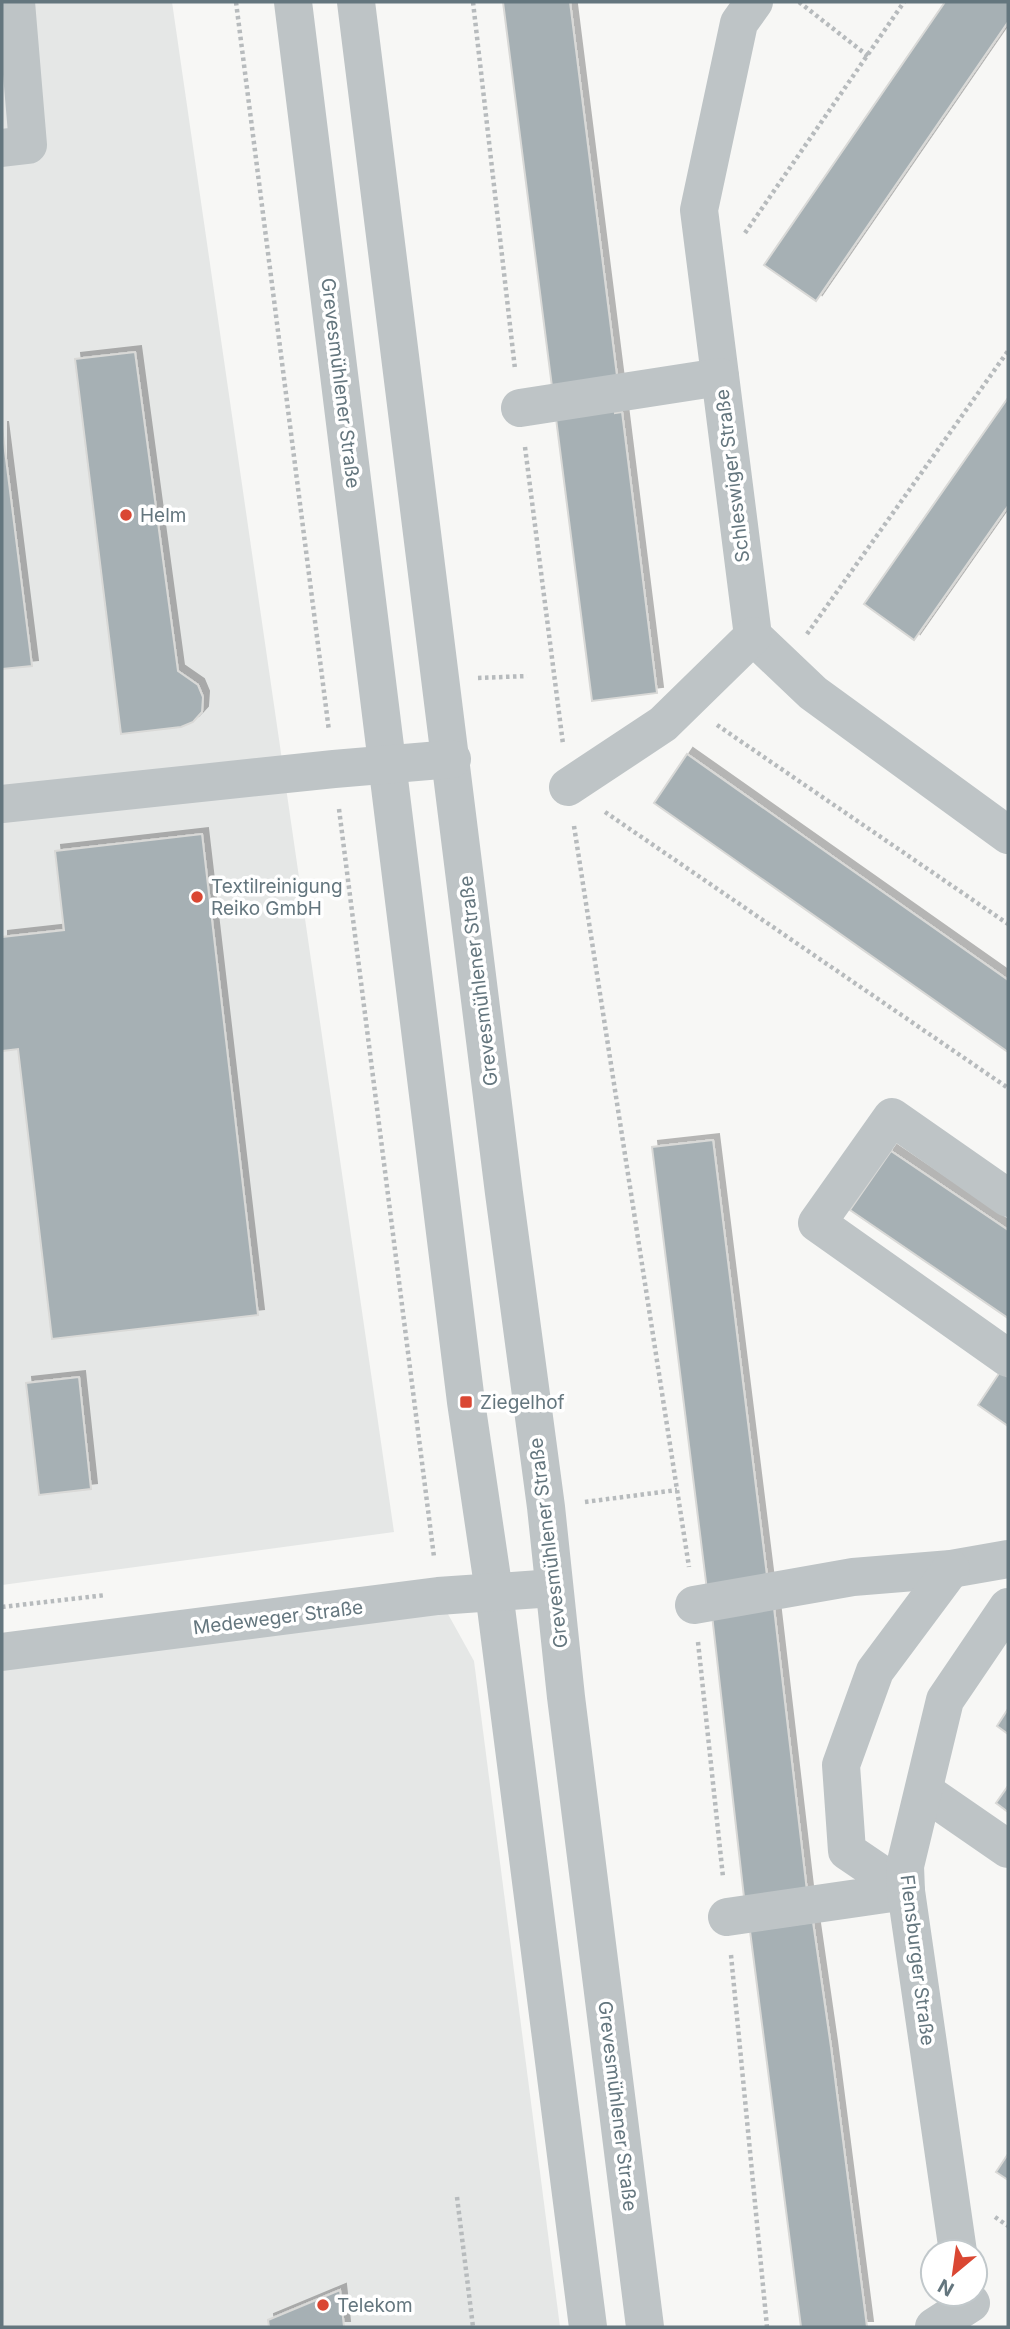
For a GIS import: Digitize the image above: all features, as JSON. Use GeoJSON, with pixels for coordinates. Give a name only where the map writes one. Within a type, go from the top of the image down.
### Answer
{"type":"FeatureCollection","features":[{"type":"Feature","properties":{"kind":"street"},"geometry":{"type":"LineString","coordinates":[[2,148],[28,145],[16,2]]}},
{"type":"Feature","properties":{"kind":"street","name":"Grevesmühlener Straße"},"geometry":{"type":"LineString","coordinates":[[293,2],[466,1402],[494,1592],[588,2327]]}},
{"type":"Feature","properties":{"kind":"street","name":"Grevesmühlener Straße"},"geometry":{"type":"LineString","coordinates":[[356,2],[504,1193],[546,1507],[646,2327]]}},
{"type":"Feature","properties":{"kind":"street","name":"Schleswiger Straße"},"geometry":{"type":"LineString","coordinates":[[754,2],[739,23],[699,210],[754,636]]}},
{"type":"Feature","properties":{"kind":"street"},"geometry":{"type":"LineString","coordinates":[[520,408],[720,377]]}},
{"type":"Feature","properties":{"kind":"street"},"geometry":{"type":"LineString","coordinates":[[568,787],[663,724],[754,636],[813,693],[1008,835]]}},
{"type":"Feature","properties":{"kind":"street"},"geometry":{"type":"LineString","coordinates":[[2,804],[388,764],[452,760]]}},
{"type":"Feature","properties":{"kind":"street"},"geometry":{"type":"LineString","coordinates":[[1008,1199],[892,1117],[817,1223],[1008,1358]]}},
{"type":"Feature","properties":{"kind":"street"},"geometry":{"type":"LineString","coordinates":[[694,1605],[853,1577],[951,1569],[1008,1559]]}},
{"type":"Feature","properties":{"kind":"street"},"geometry":{"type":"LineString","coordinates":[[906,1891],[847,1851],[841,1765],[875,1671],[951,1569]]}},
{"type":"Feature","properties":{"kind":"street","name":"Medeweger Straße"},"geometry":{"type":"LineString","coordinates":[[2,1652],[438,1596],[554,1588]]}},
{"type":"Feature","properties":{"kind":"street","name":"Flensburger Straße"},"geometry":{"type":"LineString","coordinates":[[956,2238],[906,1891],[905,1866],[945,1700],[1008,1607]]}},
{"type":"Feature","properties":{"kind":"street"},"geometry":{"type":"LineString","coordinates":[[924,1791],[1008,1849]]}},
{"type":"Feature","properties":{"kind":"street"},"geometry":{"type":"LineString","coordinates":[[727,1917],[906,1891]]}},
{"type":"Feature","properties":{"kind":"street"},"geometry":{"type":"LineString","coordinates":[[934,2327],[978,2308]]}},
{"type":"Feature","properties":{"kind":"path"},"geometry":{"type":"LineString","coordinates":[[473,2],[520,408],[568,787],[694,1605],[767,2327]]}},
{"type":"Feature","properties":{"kind":"path"},"geometry":{"type":"LineString","coordinates":[[799,2],[867,56]]}},
{"type":"Feature","properties":{"kind":"path"},"geometry":{"type":"LineString","coordinates":[[745,233],[904,2]]}},
{"type":"Feature","properties":{"kind":"path"},"geometry":{"type":"LineString","coordinates":[[785,666],[1008,351]]}},
{"type":"Feature","properties":{"kind":"path"},"geometry":{"type":"LineString","coordinates":[[685,703],[1008,924]]}},
{"type":"Feature","properties":{"kind":"path"},"geometry":{"type":"LineString","coordinates":[[568,787],[1008,1088]]}},
{"type":"Feature","properties":{"kind":"path"},"geometry":{"type":"LineString","coordinates":[[546,1507],[677,1490]]}},
{"type":"Feature","properties":{"kind":"path"},"geometry":{"type":"LineString","coordinates":[[457,2197],[473,2327]]}},
{"type":"Feature","properties":{"kind":"shaded area"},"geometry":{"type":"Polygon","coordinates":[[[2,2],[172,2],[394,1532],[2,1585],[2,2]]]}},
{"type":"Feature","properties":{"kind":"shaded area"},"geometry":{"type":"Polygon","coordinates":[[[438,1596],[474,1661],[560,2327],[2,2327],[2,1652],[438,1596]]]}},
{"type":"Feature","properties":{"kind":"building"},"geometry":{"type":"Polygon","coordinates":[[[503,2],[570,2],[618,384],[612,385],[615,413],[622,412],[657,693],[592,701],[503,2]]]}},
{"type":"Feature","properties":{"kind":"building"},"geometry":{"type":"Polygon","coordinates":[[[945,2],[1008,2],[1008,22],[816,301],[764,265],[945,2]]]}},
{"type":"Feature","properties":{"kind":"building","name":"Helm"},"geometry":{"type":"Polygon","coordinates":[[[135,352],[178,671],[198,685],[203,697],[202,712],[193,722],[181,727],[121,734],[75,359],[135,352]]]}},
{"type":"Feature","properties":{"kind":"building"},"geometry":{"type":"Polygon","coordinates":[[[1008,398],[1008,506],[914,640],[864,604],[1008,398]]]}},
{"type":"Feature","properties":{"kind":"building"},"geometry":{"type":"Polygon","coordinates":[[[2,427],[32,666],[2,669],[2,427]]]}},
{"type":"Feature","properties":{"kind":"building"},"geometry":{"type":"Polygon","coordinates":[[[687,754],[1008,980],[1008,1052],[654,803],[687,754]]]}},
{"type":"Feature","properties":{"kind":"building"},"geometry":{"type":"Polygon","coordinates":[[[202,834],[258,1315],[52,1339],[18,1049],[2,1051],[2,937],[64,930],[55,851],[202,834]]]}},
{"type":"Feature","properties":{"kind":"building"},"geometry":{"type":"Polygon","coordinates":[[[713,1140],[768,1584],[707,1590],[652,1147],[713,1140]]]}},
{"type":"Feature","properties":{"kind":"building"},"geometry":{"type":"Polygon","coordinates":[[[891,1151],[1008,1230],[1008,1318],[850,1210],[891,1151]]]}},
{"type":"Feature","properties":{"kind":"building"},"geometry":{"type":"Polygon","coordinates":[[[1000,1372],[1008,1377],[1008,1426],[978,1405],[1000,1372]]]}},
{"type":"Feature","properties":{"kind":"building"},"geometry":{"type":"Polygon","coordinates":[[[79,1377],[91,1489],[39,1495],[26,1383],[79,1377]]]}},
{"type":"Feature","properties":{"kind":"building"},"geometry":{"type":"Polygon","coordinates":[[[774,1608],[808,1900],[745,1906],[712,1615],[774,1608]]]}},
{"type":"Feature","properties":{"kind":"building"},"geometry":{"type":"Polygon","coordinates":[[[1008,1709],[1008,1734],[997,1726],[1008,1709]]]}},
{"type":"Feature","properties":{"kind":"building"},"geometry":{"type":"Polygon","coordinates":[[[1008,1786],[1008,1812],[996,1803],[1008,1786]]]}},
{"type":"Feature","properties":{"kind":"building"},"geometry":{"type":"Polygon","coordinates":[[[813,1922],[867,2327],[801,2327],[750,1931],[813,1922]]]}},
{"type":"Feature","properties":{"kind":"building"},"geometry":{"type":"Polygon","coordinates":[[[1008,2154],[1008,2180],[996,2172],[1008,2154]]]}},
{"type":"Feature","properties":{"kind":"building","name":"Telekom"},"geometry":{"type":"Polygon","coordinates":[[[340,2290],[344,2327],[269,2327],[268,2320],[340,2290]]]}},
{"type":"Feature","properties":{"kind":"place","name":"Helm"},"geometry":{"type":"Point","coordinates":[126,515]}},
{"type":"Feature","properties":{"kind":"place","name":"Textilreinigung Reiko GmbH"},"geometry":{"type":"Point","coordinates":[197,897]}},
{"type":"Feature","properties":{"kind":"place","name":"Ziegelhof"},"geometry":{"type":"Point","coordinates":[466,1402]}},
{"type":"Feature","properties":{"kind":"place","name":"Telekom"},"geometry":{"type":"Point","coordinates":[323,2305]}}]}
